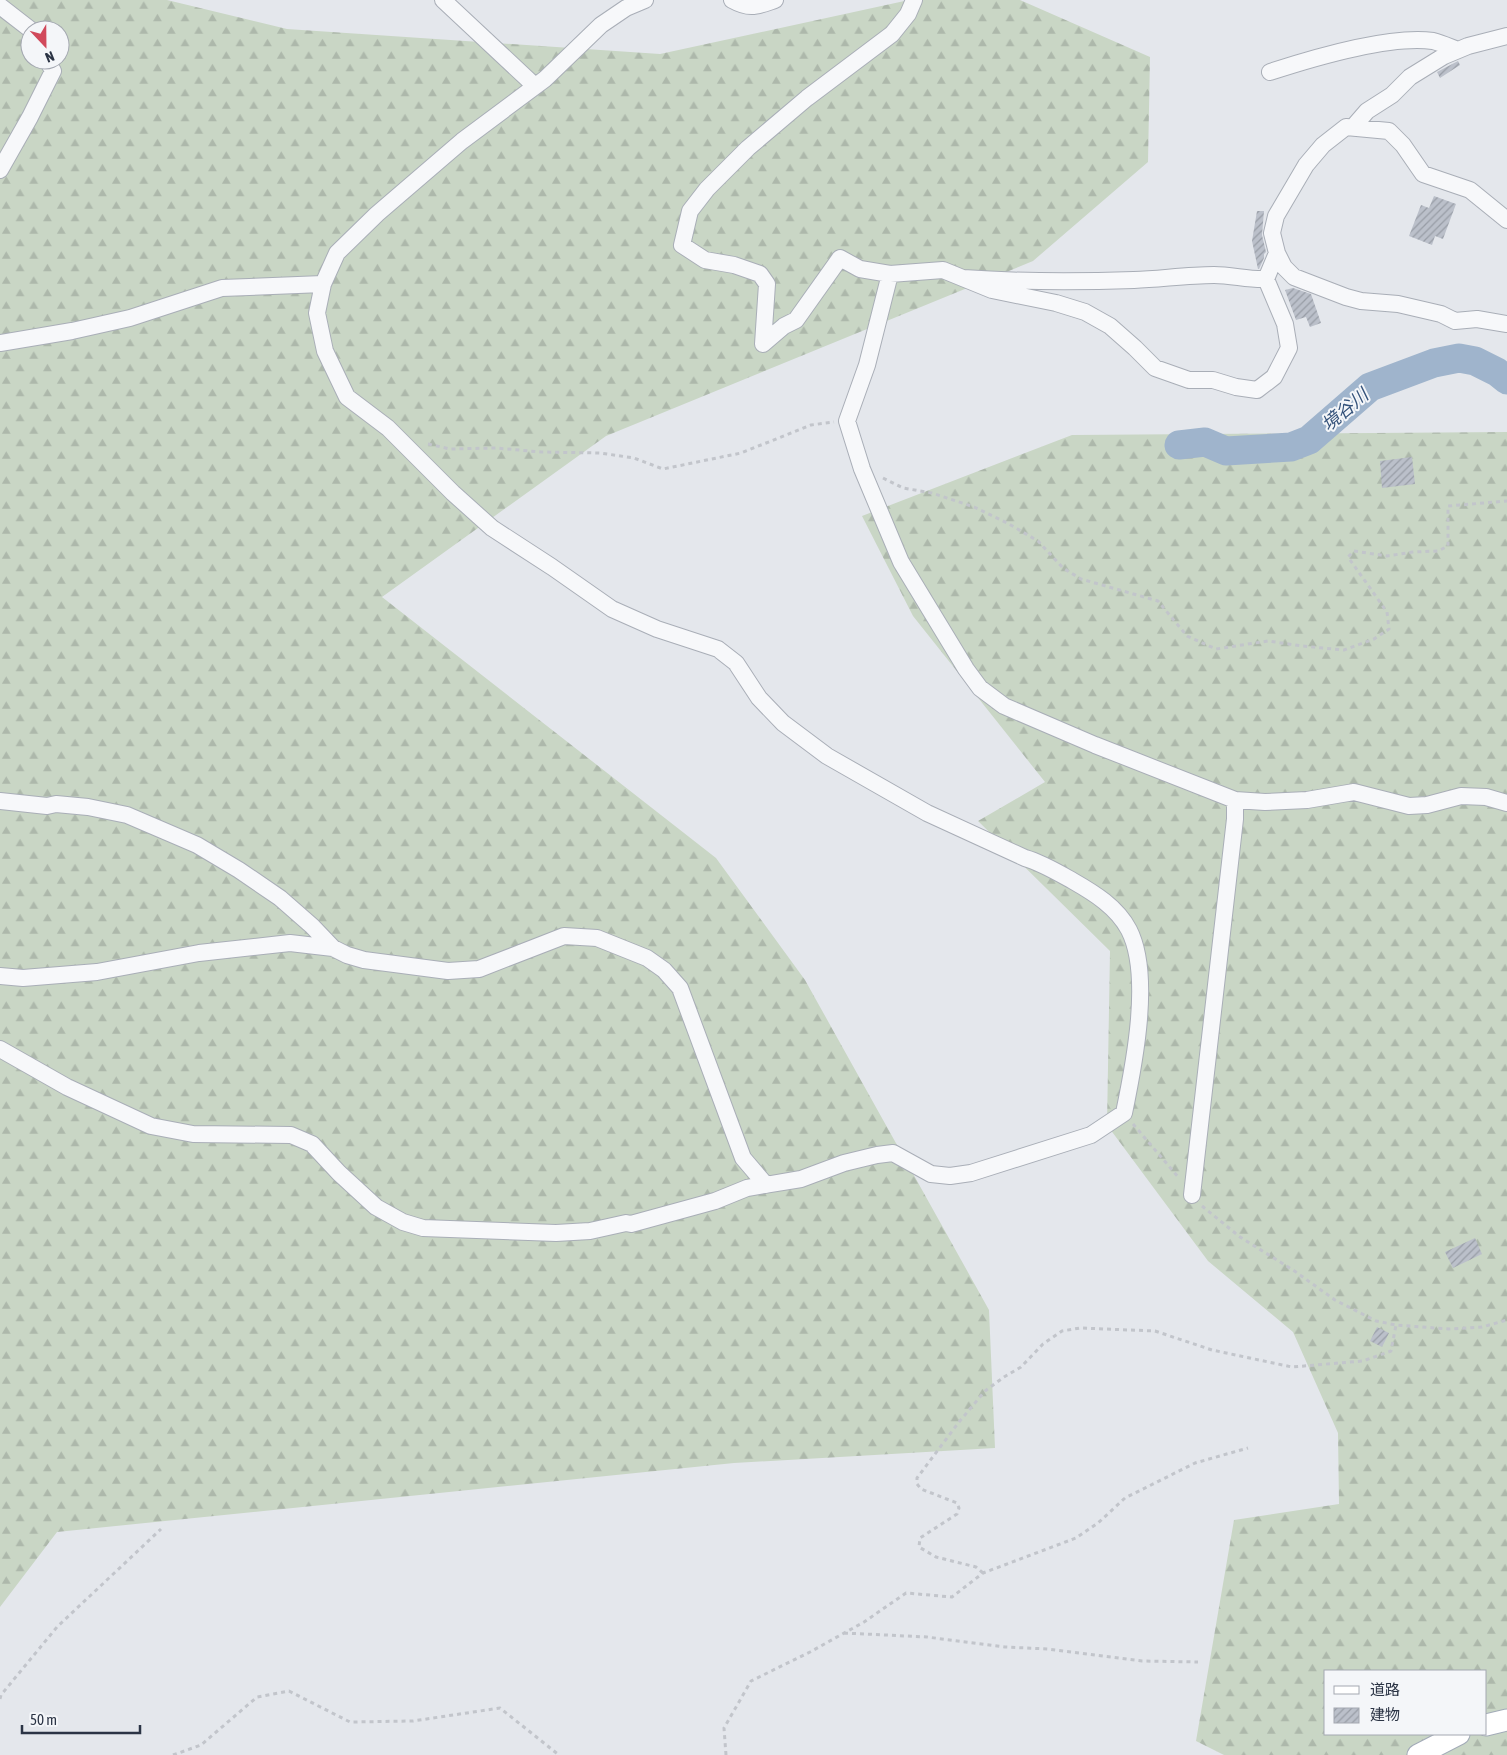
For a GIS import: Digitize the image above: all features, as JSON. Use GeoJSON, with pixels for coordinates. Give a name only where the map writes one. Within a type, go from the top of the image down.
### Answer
{"type":"FeatureCollection","features":[{"type":"Feature","properties":{"kind":"main road"},"geometry":{"type":"LineString","coordinates":[[1487,1725],[1507,1720]]}},
{"type":"Feature","properties":{"kind":"main road"},"geometry":{"type":"LineString","coordinates":[[1418,1755],[1457,1735]]}},
{"type":"Feature","properties":{"kind":"street"},"geometry":{"type":"LineString","coordinates":[[443,0],[535,86]]}},
{"type":"Feature","properties":{"kind":"street"},"geometry":{"type":"LineString","coordinates":[[0,1049],[67,1087],[151,1126],[193,1134],[292,1135],[312,1144],[339,1173],[376,1207],[403,1222],[423,1228],[556,1233],[590,1231],[626,1222],[632,1224],[715,1201],[747,1188],[801,1179],[844,1163],[892,1153],[931,1174],[950,1176],[971,1173],[1091,1135],[1124,1113],[1135,1063],[1140,998],[1138,952],[1128,929],[1117,914],[1097,894],[1039,862],[1025,858],[927,813],[827,756],[782,724],[760,698],[736,663],[718,650],[657,629],[612,609],[492,528],[388,428],[348,397],[325,351],[318,313],[322,284],[337,253],[377,214],[462,141],[545,79],[601,25],[626,8],[644,0]]}},
{"type":"Feature","properties":{"kind":"street"},"geometry":{"type":"LineString","coordinates":[[732,0],[743,6],[756,7],[775,0]]}},
{"type":"Feature","properties":{"kind":"street"},"geometry":{"type":"LineString","coordinates":[[914,0],[908,14],[892,34],[807,98],[748,148],[707,189],[690,211],[682,245],[705,260],[734,265],[760,274],[767,284],[763,344],[784,326],[796,320],[840,258],[860,269],[890,274],[943,270],[992,290],[1056,303],[1085,312],[1110,326],[1155,368],[1189,380],[1213,380],[1236,387],[1257,390],[1274,376],[1289,348],[1285,324],[1266,280],[1277,253]]}},
{"type":"Feature","properties":{"kind":"street"},"geometry":{"type":"LineString","coordinates":[[0,6],[20,21]]}},
{"type":"Feature","properties":{"kind":"street"},"geometry":{"type":"LineString","coordinates":[[1354,126],[1367,110],[1392,95],[1410,77],[1444,56],[1507,36]]}},
{"type":"Feature","properties":{"kind":"street"},"geometry":{"type":"LineString","coordinates":[[1270,72],[1293,64],[1368,46],[1416,40],[1435,42],[1458,50]]}},
{"type":"Feature","properties":{"kind":"street"},"geometry":{"type":"LineString","coordinates":[[0,170],[30,117],[52,70]]}},
{"type":"Feature","properties":{"kind":"street"},"geometry":{"type":"LineString","coordinates":[[1507,220],[1470,190],[1423,174],[1403,145],[1389,131],[1354,126],[1346,127],[1323,145],[1297,179],[1276,216],[1272,233],[1277,253],[1284,267],[1294,277],[1361,301],[1398,304],[1441,314],[1455,321],[1476,319],[1507,324]]}},
{"type":"Feature","properties":{"kind":"street"},"geometry":{"type":"LineString","coordinates":[[890,274],[867,365],[847,421],[862,469],[901,562],[966,669],[980,688],[1004,706],[1022,714],[1235,800],[1265,802],[1307,800],[1354,792],[1410,806],[1427,805],[1461,796],[1486,797],[1507,803]]}},
{"type":"Feature","properties":{"kind":"street"},"geometry":{"type":"LineString","coordinates":[[963,278],[994,280],[1133,280],[1213,275],[1266,280]]}},
{"type":"Feature","properties":{"kind":"street"},"geometry":{"type":"LineString","coordinates":[[0,343],[72,331],[130,318],[222,288],[322,284]]}},
{"type":"Feature","properties":{"kind":"street"},"geometry":{"type":"LineString","coordinates":[[1192,1194],[1235,819],[1235,800]]}},
{"type":"Feature","properties":{"kind":"street"},"geometry":{"type":"LineString","coordinates":[[0,801],[47,806],[56,804],[88,807],[127,815],[197,845],[239,870],[280,898],[312,926],[332,948]]}},
{"type":"Feature","properties":{"kind":"street"},"geometry":{"type":"LineString","coordinates":[[0,976],[23,978],[97,972],[199,953],[290,943],[332,948],[364,960],[448,971],[479,969],[564,936],[597,938],[647,958],[664,970],[680,988],[744,1158],[766,1185]]}},
{"type":"Feature","properties":{"kind":"path"},"geometry":{"type":"LineString","coordinates":[[426,444],[450,449],[496,448],[541,452],[600,453],[634,458],[663,469],[741,453],[812,425],[847,421]]}},
{"type":"Feature","properties":{"kind":"path"},"geometry":{"type":"LineString","coordinates":[[862,469],[903,488],[932,493],[974,507],[1008,524],[1038,541],[1064,568],[1081,579],[1158,601],[1187,636],[1216,649],[1268,641],[1344,650],[1374,639],[1389,629],[1386,612],[1348,557],[1354,551],[1387,556],[1438,551],[1448,546],[1448,506],[1507,500]]}},
{"type":"Feature","properties":{"kind":"path"},"geometry":{"type":"LineString","coordinates":[[1124,1113],[1200,1204],[1240,1237],[1293,1270],[1335,1300],[1376,1321],[1396,1325],[1449,1329],[1482,1328],[1507,1320]]}},
{"type":"Feature","properties":{"kind":"path"},"geometry":{"type":"LineString","coordinates":[[983,1573],[976,1567],[936,1557],[919,1547],[920,1538],[957,1514],[959,1508],[957,1503],[921,1489],[917,1484],[917,1478],[985,1391],[1021,1367],[1043,1344],[1062,1331],[1080,1328],[1155,1331],[1212,1350],[1292,1367],[1363,1362],[1391,1351],[1396,1325]]}},
{"type":"Feature","properties":{"kind":"path"},"geometry":{"type":"LineString","coordinates":[[726,1755],[724,1728],[751,1681],[810,1652],[864,1622],[906,1593],[952,1597],[983,1573],[1076,1538],[1098,1523],[1125,1498],[1195,1463],[1248,1448]]}},
{"type":"Feature","properties":{"kind":"path"},"geometry":{"type":"LineString","coordinates":[[0,1699],[1,1694],[57,1627],[161,1528]]}},
{"type":"Feature","properties":{"kind":"path"},"geometry":{"type":"LineString","coordinates":[[844,1633],[927,1636],[1005,1647],[1142,1661],[1198,1662]]}},
{"type":"Feature","properties":{"kind":"path"},"geometry":{"type":"LineString","coordinates":[[174,1755],[201,1745],[257,1697],[289,1691],[350,1722],[412,1721],[500,1708],[559,1755]]}},
{"type":"Feature","properties":{"kind":"green space"},"geometry":{"type":"Polygon","coordinates":[[[0,0],[167,0],[287,29],[660,54],[909,0],[1020,0],[1150,57],[1148,162],[1033,261],[606,436],[382,597],[716,858],[805,980],[989,1310],[995,1448],[734,1463],[57,1532],[0,1607],[0,0]]]}},
{"type":"Feature","properties":{"kind":"green space"},"geometry":{"type":"Polygon","coordinates":[[[1507,432],[1507,1755],[1224,1755],[1196,1741],[1234,1520],[1339,1504],[1338,1433],[1293,1332],[1208,1261],[1107,1125],[1110,951],[978,821],[1045,782],[913,616],[862,516],[1072,435],[1507,432]]]}},
{"type":"Feature","properties":{"kind":"building"},"geometry":{"type":"Polygon","coordinates":[[[1458,61],[1460,65],[1440,78],[1437,72],[1458,61]]]}},
{"type":"Feature","properties":{"kind":"building"},"geometry":{"type":"Polygon","coordinates":[[[1434,196],[1456,204],[1443,239],[1435,236],[1432,245],[1409,236],[1421,205],[1429,208],[1434,196]]]}},
{"type":"Feature","properties":{"kind":"building"},"geometry":{"type":"Polygon","coordinates":[[[1257,211],[1264,211],[1262,235],[1266,252],[1259,269],[1252,241],[1257,211]]]}},
{"type":"Feature","properties":{"kind":"building"},"geometry":{"type":"Polygon","coordinates":[[[1293,288],[1311,294],[1321,323],[1310,327],[1306,317],[1296,320],[1285,290],[1293,288]]]}},
{"type":"Feature","properties":{"kind":"building"},"geometry":{"type":"Polygon","coordinates":[[[1412,457],[1415,484],[1382,488],[1380,461],[1412,457]]]}},
{"type":"Feature","properties":{"kind":"building"},"geometry":{"type":"Polygon","coordinates":[[[1475,1238],[1482,1254],[1453,1268],[1445,1252],[1475,1238]]]}},
{"type":"Feature","properties":{"kind":"building"},"geometry":{"type":"Polygon","coordinates":[[[1377,1327],[1389,1333],[1382,1347],[1370,1341],[1377,1327]]]}},
{"type":"Feature","properties":{"kind":"waterway","name":"境谷川"},"geometry":{"type":"LineString","coordinates":[[1179,445],[1205,442],[1226,451],[1291,447],[1309,440],[1370,387],[1434,363],[1459,358],[1475,361],[1497,372],[1507,380]]}}]}
